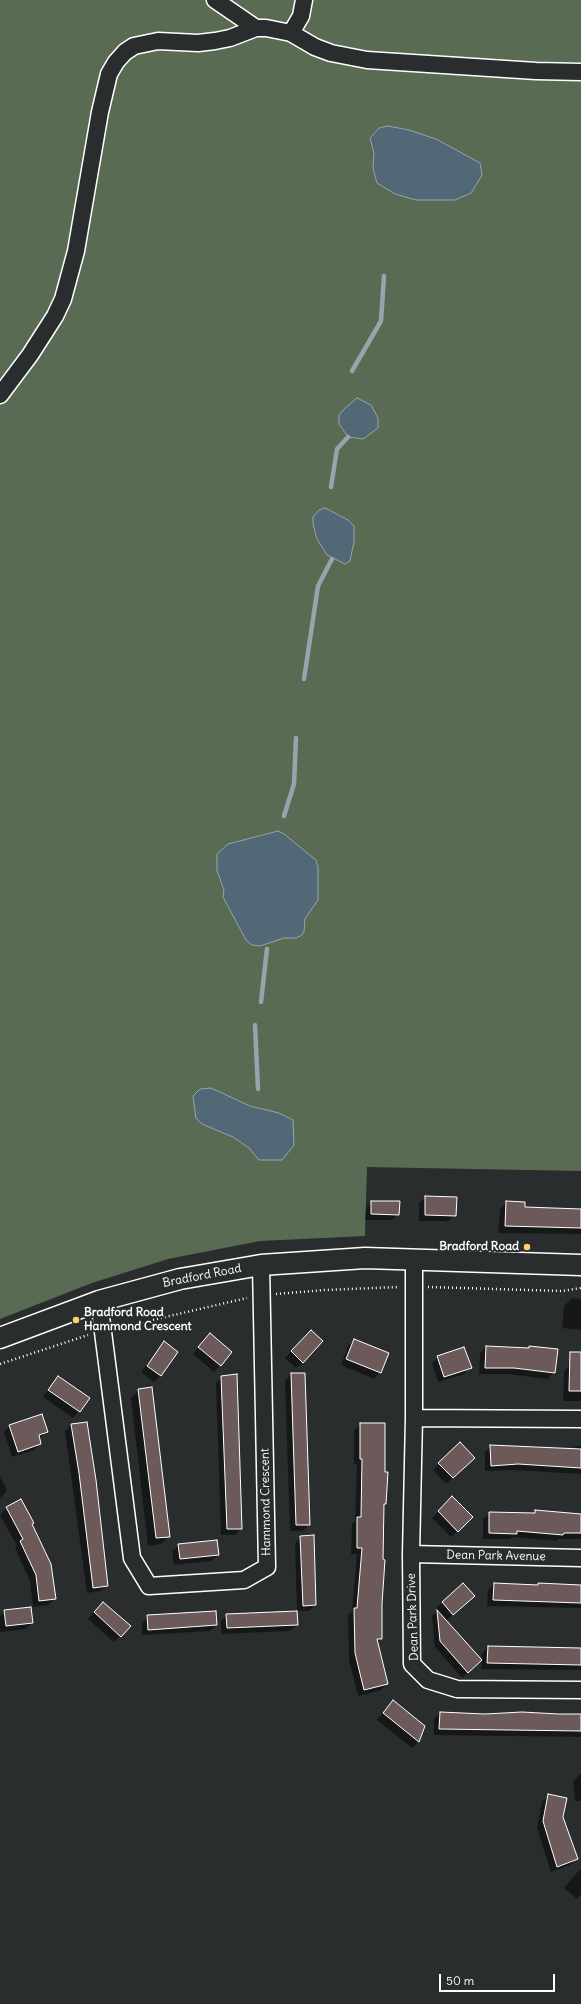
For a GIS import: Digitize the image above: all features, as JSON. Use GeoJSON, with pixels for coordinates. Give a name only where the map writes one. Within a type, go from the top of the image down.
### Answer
{"type":"FeatureCollection","features":[{"type":"Feature","properties":{"kind":"main road","name":"Bradford Road"},"geometry":{"type":"LineString","coordinates":[[0,1338],[100,1301],[180,1279],[261,1264],[365,1258],[581,1265]]}},
{"type":"Feature","properties":{"kind":"street"},"geometry":{"type":"LineString","coordinates":[[215,0],[256,28],[291,33],[315,47],[331,53],[367,60],[536,71],[581,72]]}},
{"type":"Feature","properties":{"kind":"street"},"geometry":{"type":"LineString","coordinates":[[291,33],[302,16],[304,0]]}},
{"type":"Feature","properties":{"kind":"street"},"geometry":{"type":"LineString","coordinates":[[0,395],[30,355],[55,316],[63,299],[76,251],[100,112],[109,74],[116,62],[125,52],[144,43],[198,43],[216,41],[230,38],[256,28]]}},
{"type":"Feature","properties":{"kind":"street","name":"Dean Park Drive"},"geometry":{"type":"LineString","coordinates":[[414,1259],[414,1418],[411,1554],[412,1664],[428,1680],[457,1689],[581,1690]]}},
{"type":"Feature","properties":{"kind":"street","name":"Hammond Crescent"},"geometry":{"type":"LineString","coordinates":[[100,1301],[132,1558],[149,1586],[244,1580],[266,1567],[261,1264]]}},
{"type":"Feature","properties":{"kind":"street"},"geometry":{"type":"LineString","coordinates":[[414,1418],[581,1419]]}},
{"type":"Feature","properties":{"kind":"street","name":"Dean Park Avenue"},"geometry":{"type":"LineString","coordinates":[[411,1554],[581,1558]]}},
{"type":"Feature","properties":{"kind":"path"},"geometry":{"type":"LineString","coordinates":[[0,1364],[58,1344],[104,1331],[262,1295],[324,1290],[414,1287],[562,1291],[581,1288]]}},
{"type":"Feature","properties":{"kind":"green space"},"geometry":{"type":"Polygon","coordinates":[[[0,0],[581,0],[581,1171],[367,1167],[365,1236],[260,1241],[168,1259],[92,1283],[0,1319],[0,0]]]}},
{"type":"Feature","properties":{"kind":"water"},"geometry":{"type":"Polygon","coordinates":[[[388,126],[409,130],[436,139],[480,163],[482,175],[471,193],[455,200],[416,200],[395,194],[377,183],[373,168],[374,153],[370,138],[379,128],[388,126]]]}},
{"type":"Feature","properties":{"kind":"water"},"geometry":{"type":"Polygon","coordinates":[[[357,398],[371,405],[378,418],[378,428],[363,439],[348,437],[339,424],[339,415],[357,398]]]}},
{"type":"Feature","properties":{"kind":"water"},"geometry":{"type":"Polygon","coordinates":[[[325,508],[348,520],[354,526],[354,542],[350,561],[345,564],[327,555],[317,539],[313,524],[313,517],[319,510],[325,508]]]}},
{"type":"Feature","properties":{"kind":"water"},"geometry":{"type":"Polygon","coordinates":[[[278,831],[284,834],[316,860],[318,868],[318,900],[305,919],[304,932],[302,935],[296,938],[284,938],[260,946],[252,945],[246,940],[223,897],[224,890],[217,871],[217,854],[228,844],[278,831]]]}},
{"type":"Feature","properties":{"kind":"water"},"geometry":{"type":"Polygon","coordinates":[[[211,1088],[250,1106],[279,1113],[293,1120],[294,1145],[282,1160],[259,1160],[249,1148],[233,1137],[202,1124],[196,1118],[193,1096],[200,1089],[211,1088]]]}},
{"type":"Feature","properties":{"kind":"building"},"geometry":{"type":"Polygon","coordinates":[[[425,1196],[457,1197],[456,1216],[425,1215],[425,1196]]]}},
{"type":"Feature","properties":{"kind":"building"},"geometry":{"type":"Polygon","coordinates":[[[371,1201],[400,1201],[399,1215],[371,1214],[371,1201]]]}},
{"type":"Feature","properties":{"kind":"building"},"geometry":{"type":"Polygon","coordinates":[[[506,1201],[525,1202],[525,1207],[581,1209],[581,1228],[505,1226],[506,1201]]]}},
{"type":"Feature","properties":{"kind":"building"},"geometry":{"type":"Polygon","coordinates":[[[311,1330],[323,1341],[303,1363],[291,1351],[311,1330]]]}},
{"type":"Feature","properties":{"kind":"building"},"geometry":{"type":"Polygon","coordinates":[[[210,1333],[232,1352],[221,1366],[198,1347],[210,1333]]]}},
{"type":"Feature","properties":{"kind":"building"},"geometry":{"type":"Polygon","coordinates":[[[354,1339],[389,1353],[381,1373],[346,1359],[354,1339]]]}},
{"type":"Feature","properties":{"kind":"building"},"geometry":{"type":"Polygon","coordinates":[[[164,1341],[178,1352],[161,1376],[147,1366],[164,1341]]]}},
{"type":"Feature","properties":{"kind":"building"},"geometry":{"type":"Polygon","coordinates":[[[486,1346],[529,1348],[529,1346],[558,1349],[555,1373],[514,1368],[485,1368],[486,1346]]]}},
{"type":"Feature","properties":{"kind":"building"},"geometry":{"type":"Polygon","coordinates":[[[464,1347],[472,1368],[444,1377],[437,1356],[464,1347]]]}},
{"type":"Feature","properties":{"kind":"building"},"geometry":{"type":"Polygon","coordinates":[[[570,1352],[581,1352],[581,1391],[569,1391],[570,1352]]]}},
{"type":"Feature","properties":{"kind":"building"},"geometry":{"type":"Polygon","coordinates":[[[291,1373],[305,1373],[310,1525],[296,1525],[291,1373]]]}},
{"type":"Feature","properties":{"kind":"building"},"geometry":{"type":"Polygon","coordinates":[[[237,1374],[242,1529],[227,1529],[221,1376],[237,1374]]]}},
{"type":"Feature","properties":{"kind":"building"},"geometry":{"type":"Polygon","coordinates":[[[58,1376],[90,1398],[80,1412],[48,1390],[58,1376]]]}},
{"type":"Feature","properties":{"kind":"building"},"geometry":{"type":"Polygon","coordinates":[[[152,1387],[170,1537],[156,1538],[138,1389],[152,1387]]]}},
{"type":"Feature","properties":{"kind":"building"},"geometry":{"type":"Polygon","coordinates":[[[42,1414],[48,1432],[39,1435],[41,1444],[18,1452],[9,1425],[42,1414]]]}},
{"type":"Feature","properties":{"kind":"building"},"geometry":{"type":"Polygon","coordinates":[[[87,1422],[96,1480],[108,1586],[93,1588],[79,1473],[71,1424],[87,1422]]]}},
{"type":"Feature","properties":{"kind":"building"},"geometry":{"type":"Polygon","coordinates":[[[360,1423],[385,1423],[385,1472],[388,1472],[386,1504],[384,1504],[383,1559],[385,1560],[382,1604],[382,1639],[377,1639],[388,1684],[364,1690],[355,1653],[354,1608],[357,1608],[362,1548],[357,1548],[357,1517],[361,1517],[362,1459],[360,1459],[360,1423]]]}},
{"type":"Feature","properties":{"kind":"building"},"geometry":{"type":"Polygon","coordinates":[[[460,1442],[475,1458],[453,1478],[438,1463],[460,1442]]]}},
{"type":"Feature","properties":{"kind":"building"},"geometry":{"type":"Polygon","coordinates":[[[490,1445],[581,1449],[581,1468],[518,1464],[491,1466],[490,1445]]]}},
{"type":"Feature","properties":{"kind":"building"},"geometry":{"type":"Polygon","coordinates":[[[452,1496],[473,1517],[458,1532],[438,1511],[452,1496]]]}},
{"type":"Feature","properties":{"kind":"building"},"geometry":{"type":"Polygon","coordinates":[[[21,1499],[34,1523],[32,1524],[51,1564],[56,1599],[39,1601],[36,1575],[20,1541],[23,1539],[6,1507],[21,1499]]]}},
{"type":"Feature","properties":{"kind":"building"},"geometry":{"type":"Polygon","coordinates":[[[535,1510],[581,1514],[581,1533],[564,1533],[563,1535],[517,1531],[517,1534],[489,1533],[489,1512],[535,1513],[535,1510]]]}},
{"type":"Feature","properties":{"kind":"building"},"geometry":{"type":"Polygon","coordinates":[[[314,1535],[316,1605],[303,1606],[300,1536],[314,1535]]]}},
{"type":"Feature","properties":{"kind":"building"},"geometry":{"type":"Polygon","coordinates":[[[217,1540],[219,1555],[180,1559],[178,1544],[217,1540]]]}},
{"type":"Feature","properties":{"kind":"building"},"geometry":{"type":"Polygon","coordinates":[[[463,1583],[475,1596],[453,1615],[442,1602],[463,1583]]]}},
{"type":"Feature","properties":{"kind":"building"},"geometry":{"type":"Polygon","coordinates":[[[494,1583],[581,1585],[581,1603],[493,1600],[494,1583]]]}},
{"type":"Feature","properties":{"kind":"building"},"geometry":{"type":"Polygon","coordinates":[[[103,1602],[131,1626],[121,1637],[94,1612],[103,1602]]]}},
{"type":"Feature","properties":{"kind":"building"},"geometry":{"type":"Polygon","coordinates":[[[31,1607],[33,1623],[6,1626],[4,1610],[31,1607]]]}},
{"type":"Feature","properties":{"kind":"building"},"geometry":{"type":"Polygon","coordinates":[[[437,1610],[482,1660],[468,1673],[440,1641],[437,1610]]]}},
{"type":"Feature","properties":{"kind":"building"},"geometry":{"type":"Polygon","coordinates":[[[216,1611],[217,1625],[148,1630],[147,1615],[216,1611]]]}},
{"type":"Feature","properties":{"kind":"building"},"geometry":{"type":"Polygon","coordinates":[[[297,1611],[298,1625],[227,1628],[226,1614],[297,1611]]]}},
{"type":"Feature","properties":{"kind":"building"},"geometry":{"type":"Polygon","coordinates":[[[488,1646],[581,1648],[581,1665],[487,1663],[488,1646]]]}},
{"type":"Feature","properties":{"kind":"building"},"geometry":{"type":"Polygon","coordinates":[[[393,1700],[425,1726],[419,1742],[383,1713],[393,1700]]]}},
{"type":"Feature","properties":{"kind":"building"},"geometry":{"type":"Polygon","coordinates":[[[440,1712],[485,1714],[522,1712],[581,1714],[581,1731],[439,1729],[440,1712]]]}},
{"type":"Feature","properties":{"kind":"building"},"geometry":{"type":"Polygon","coordinates":[[[548,1794],[567,1798],[563,1817],[578,1859],[557,1867],[543,1821],[548,1794]]]}},
{"type":"Feature","properties":{"kind":"waterway"},"geometry":{"type":"LineString","coordinates":[[352,371],[381,321],[384,276]]}},
{"type":"Feature","properties":{"kind":"waterway"},"geometry":{"type":"LineString","coordinates":[[331,487],[337,449],[348,437]]}},
{"type":"Feature","properties":{"kind":"waterway"},"geometry":{"type":"LineString","coordinates":[[304,679],[318,586],[332,559]]}},
{"type":"Feature","properties":{"kind":"waterway"},"geometry":{"type":"LineString","coordinates":[[284,816],[294,784],[296,738]]}},
{"type":"Feature","properties":{"kind":"waterway"},"geometry":{"type":"LineString","coordinates":[[261,1002],[267,949]]}},
{"type":"Feature","properties":{"kind":"waterway"},"geometry":{"type":"LineString","coordinates":[[255,1025],[258,1089]]}},
{"type":"Feature","properties":{"kind":"place","name":"Bradford Road"},"geometry":{"type":"Point","coordinates":[527,1247]}},
{"type":"Feature","properties":{"kind":"place","name":"Bradford Road Hammond Crescent"},"geometry":{"type":"Point","coordinates":[76,1320]}}]}
